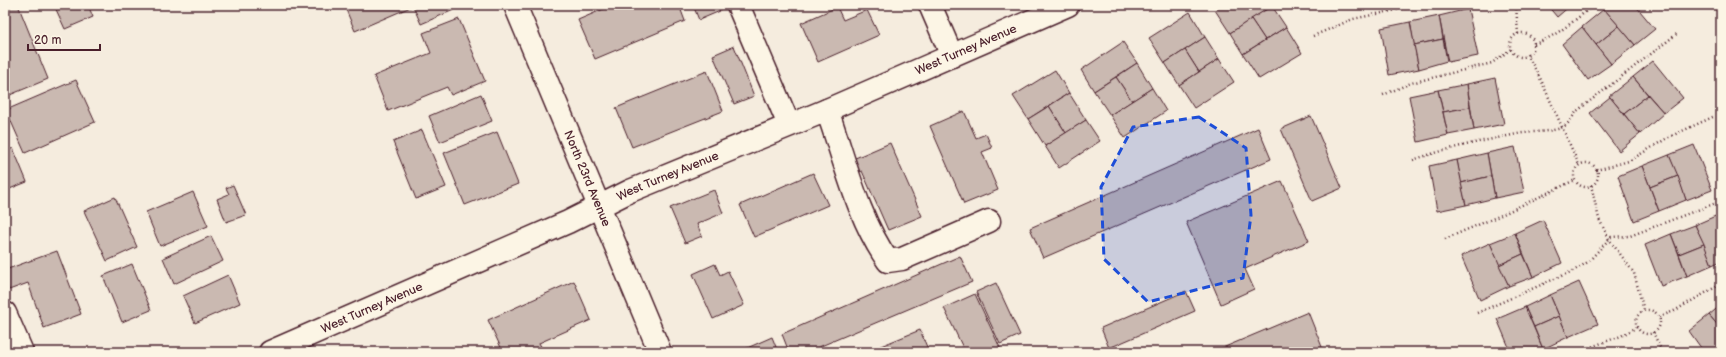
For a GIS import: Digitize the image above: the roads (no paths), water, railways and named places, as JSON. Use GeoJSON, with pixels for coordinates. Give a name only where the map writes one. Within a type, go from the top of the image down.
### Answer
{"type":"FeatureCollection","features":[{"type":"Feature","properties":{"kind":"street","name":"North 23rd Avenue"},"geometry":{"type":"LineString","coordinates":[[515,5],[660,352]]}},
{"type":"Feature","properties":{"kind":"street"},"geometry":{"type":"LineString","coordinates":[[738,5],[789,126]]}},
{"type":"Feature","properties":{"kind":"street"},"geometry":{"type":"LineString","coordinates":[[930,5],[952,56]]}},
{"type":"Feature","properties":{"kind":"street","name":"West Turney Avenue"},"geometry":{"type":"LineString","coordinates":[[270,352],[599,207],[630,191],[827,110],[1068,5]]}},
{"type":"Feature","properties":{"kind":"street"},"geometry":{"type":"LineString","coordinates":[[827,110],[855,195],[881,252],[888,261],[902,259],[989,221]]}},
{"type":"Feature","properties":{"kind":"street"},"geometry":{"type":"LineString","coordinates":[[5,313],[22,352]]}}]}
